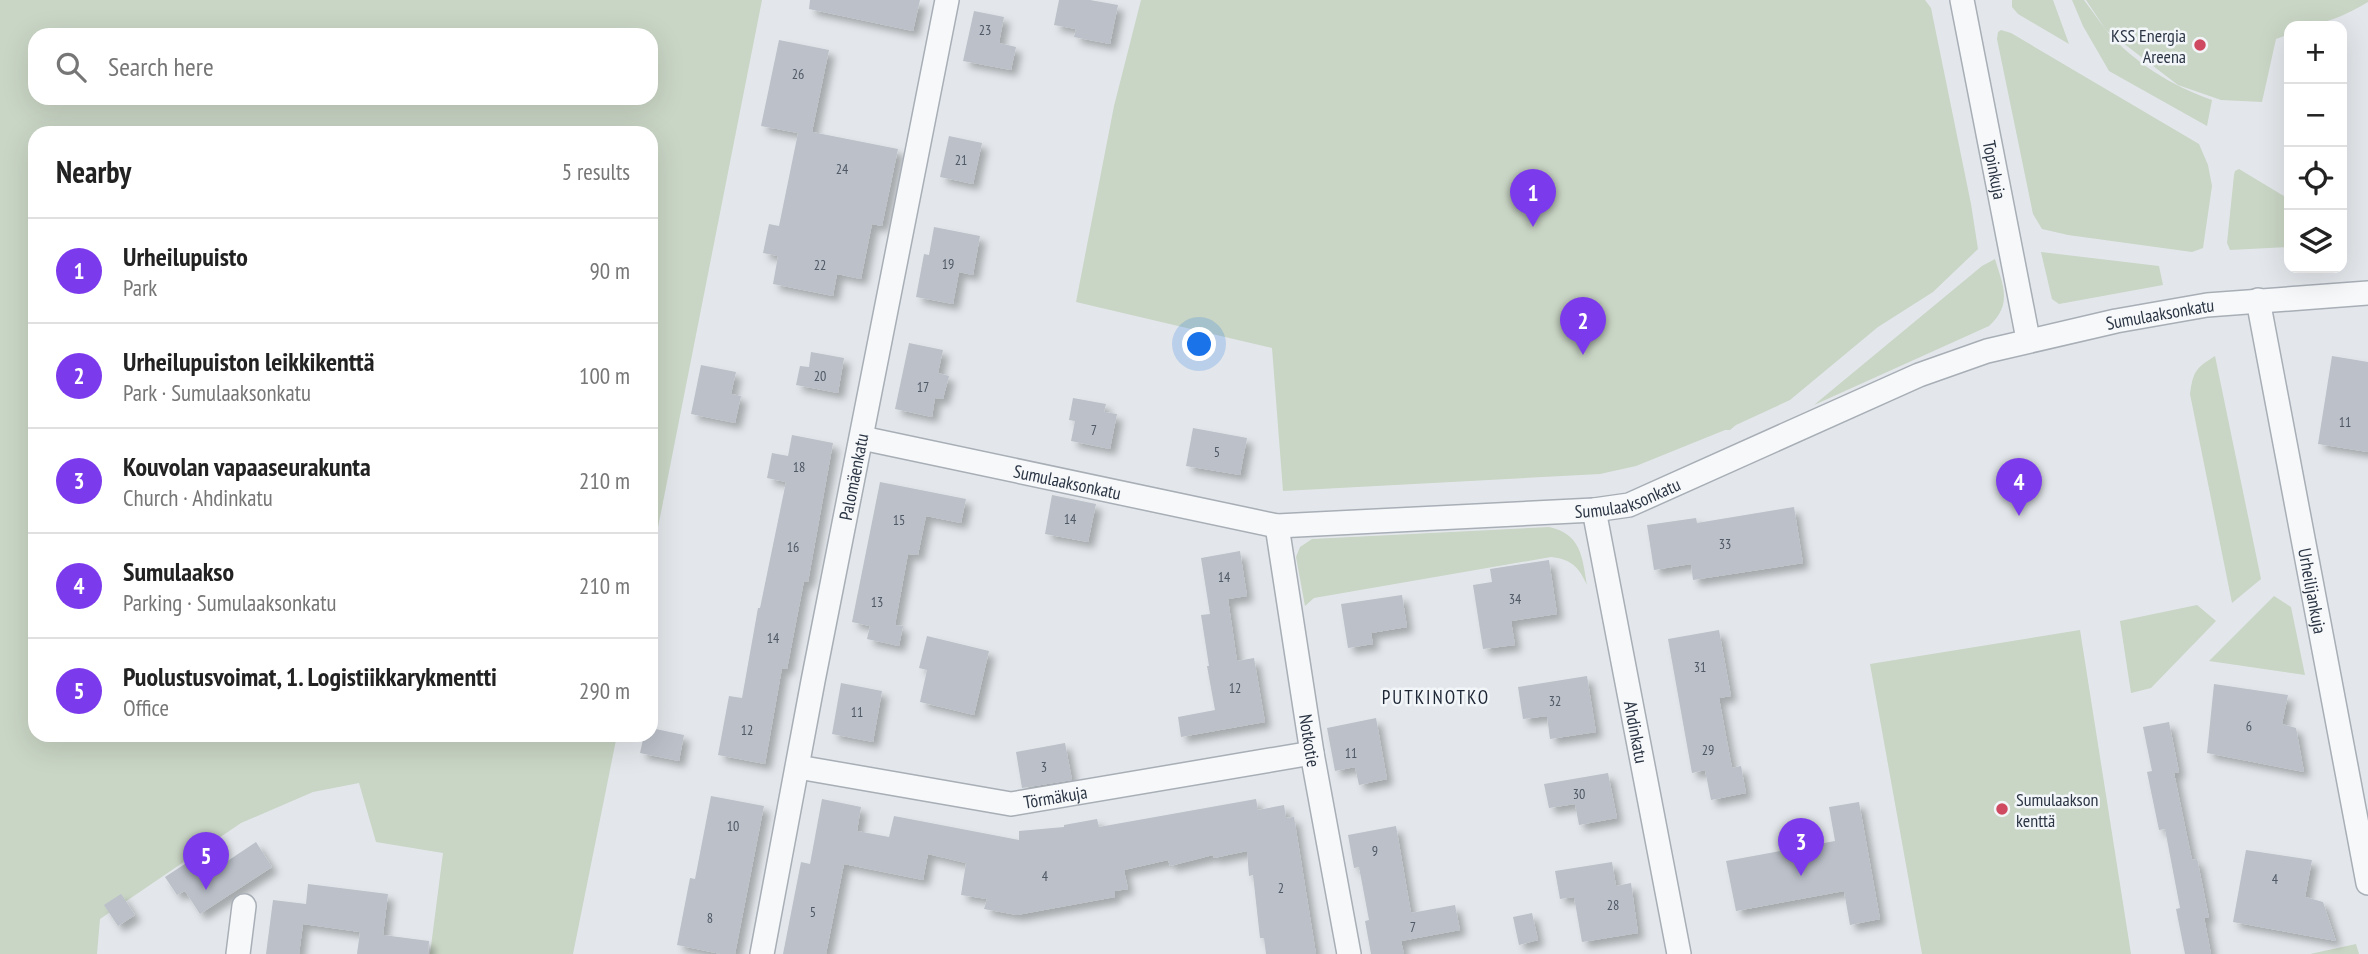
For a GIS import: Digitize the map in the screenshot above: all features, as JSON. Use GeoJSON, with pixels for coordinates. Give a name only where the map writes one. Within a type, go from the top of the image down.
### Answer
{"type":"FeatureCollection","features":[{"type":"Feature","properties":{"kind":"street","name":"Palomäenkatu"},"geometry":{"type":"LineString","coordinates":[[762,954],[947,0]]}},
{"type":"Feature","properties":{"kind":"street","name":"Topinkuja"},"geometry":{"type":"LineString","coordinates":[[1962,0],[2028,340]]}},
{"type":"Feature","properties":{"kind":"street","name":"Sumulaaksonkatu"},"geometry":{"type":"LineString","coordinates":[[862,438],[1277,526],[1594,510],[1629,505],[1946,364],[2028,340],[2116,320],[2207,305],[2368,293]]}},
{"type":"Feature","properties":{"kind":"street","name":"Urheilijankuja"},"geometry":{"type":"LineString","coordinates":[[2258,300],[2368,883]]}},
{"type":"Feature","properties":{"kind":"street","name":"Ahdinkatu"},"geometry":{"type":"LineString","coordinates":[[1594,510],[1679,954]]}},
{"type":"Feature","properties":{"kind":"street","name":"Notkotie"},"geometry":{"type":"LineString","coordinates":[[1277,526],[1312,752],[1349,954]]}},
{"type":"Feature","properties":{"kind":"street","name":"Törmäkuja"},"geometry":{"type":"LineString","coordinates":[[798,767],[1012,804],[1312,752]]}},
{"type":"Feature","properties":{"kind":"street"},"geometry":{"type":"LineString","coordinates":[[238,954],[244,906]]}},
{"type":"Feature","properties":{"kind":"green space"},"geometry":{"type":"Polygon","coordinates":[[[0,0],[762,0],[658,527],[658,126],[28,126],[28,742],[616,742],[573,954],[430,954],[443,853],[376,842],[359,783],[313,792],[241,823],[100,919],[97,954],[0,954],[0,0]]]}},
{"type":"Feature","properties":{"kind":"green space"},"geometry":{"type":"Polygon","coordinates":[[[1141,0],[1925,0],[1931,8],[1978,249],[1933,292],[1878,327],[1790,400],[1730,430],[1636,466],[1600,474],[1283,491],[1272,348],[1076,302],[1114,106],[1141,0]]]}},
{"type":"Feature","properties":{"kind":"green space"},"geometry":{"type":"Polygon","coordinates":[[[2012,0],[2053,0],[2069,44],[2018,14],[2012,7],[2012,0]]]}},
{"type":"Feature","properties":{"kind":"green space"},"geometry":{"type":"Polygon","coordinates":[[[2072,0],[2084,0],[2106,30],[2141,63],[2182,88],[2212,100],[2207,126],[2109,71],[2083,26],[2072,0]]]}},
{"type":"Feature","properties":{"kind":"green space","name":"KSS Energia Areena"},"geometry":{"type":"Polygon","coordinates":[[[2086,0],[2368,0],[2358,8],[2330,20],[2284,21],[2284,36],[2276,39],[2262,102],[2221,100],[2178,85],[2106,30],[2086,0]]]}},
{"type":"Feature","properties":{"kind":"green space"},"geometry":{"type":"Polygon","coordinates":[[[2001,30],[2011,33],[2199,144],[2208,165],[2212,186],[2203,248],[2192,252],[2042,229],[2033,214],[1997,39],[2001,30]]]}},
{"type":"Feature","properties":{"kind":"green space"},"geometry":{"type":"Polygon","coordinates":[[[2239,169],[2284,196],[2284,247],[2230,250],[2227,243],[2235,171],[2239,169]]]}},
{"type":"Feature","properties":{"kind":"green space"},"geometry":{"type":"Polygon","coordinates":[[[2041,252],[2159,266],[2163,285],[2059,304],[2052,299],[2041,252]]]}},
{"type":"Feature","properties":{"kind":"green space"},"geometry":{"type":"Polygon","coordinates":[[[1995,259],[2003,286],[2004,302],[1989,326],[1814,405],[1982,266],[1995,259]]]}},
{"type":"Feature","properties":{"kind":"green space"},"geometry":{"type":"Polygon","coordinates":[[[2215,356],[2261,579],[2232,603],[2190,394],[2197,371],[2215,356]]]}},
{"type":"Feature","properties":{"kind":"green space"},"geometry":{"type":"Polygon","coordinates":[[[1549,527],[1560,530],[1574,541],[1581,556],[1587,585],[1574,565],[1551,557],[1314,598],[1305,606],[1296,557],[1300,547],[1312,539],[1549,527]]]}},
{"type":"Feature","properties":{"kind":"green space"},"geometry":{"type":"Polygon","coordinates":[[[2274,596],[2291,607],[2305,675],[2209,661],[2274,596]]]}},
{"type":"Feature","properties":{"kind":"green space"},"geometry":{"type":"Polygon","coordinates":[[[2197,605],[2216,621],[2151,688],[2131,693],[2120,621],[2197,605]]]}},
{"type":"Feature","properties":{"kind":"green space","name":"Sumulaakson kenttä"},"geometry":{"type":"Polygon","coordinates":[[[2080,630],[2131,954],[1922,954],[1870,664],[2080,630]]]}},
{"type":"Feature","properties":{"kind":"green space"},"geometry":{"type":"Polygon","coordinates":[[[2356,944],[2359,954],[2310,954],[2356,944]]]}},
{"type":"Feature","properties":{"kind":"building"},"geometry":{"type":"Polygon","coordinates":[[[810,0],[920,0],[913,31],[809,9],[810,0]]]}},
{"type":"Feature","properties":{"kind":"building"},"geometry":{"type":"Polygon","coordinates":[[[1059,0],[1090,0],[1118,5],[1110,44],[1074,37],[1076,29],[1054,25],[1059,0]]]}},
{"type":"Feature","properties":{"kind":"building"},"geometry":{"type":"Polygon","coordinates":[[[974,11],[1004,17],[999,43],[1016,47],[1011,70],[963,61],[974,11]]]}},
{"type":"Feature","properties":{"kind":"building"},"geometry":{"type":"Polygon","coordinates":[[[779,40],[829,50],[812,132],[898,149],[882,226],[872,224],[861,279],[837,274],[833,296],[773,284],[778,256],[763,253],[769,224],[779,226],[798,133],[761,126],[779,40]]]}},
{"type":"Feature","properties":{"kind":"building"},"geometry":{"type":"Polygon","coordinates":[[[949,136],[982,143],[973,184],[940,177],[949,136]]]}},
{"type":"Feature","properties":{"kind":"building"},"geometry":{"type":"Polygon","coordinates":[[[934,227],[980,236],[973,275],[959,272],[953,304],[916,297],[924,254],[929,255],[934,227]]]}},
{"type":"Feature","properties":{"kind":"building"},"geometry":{"type":"Polygon","coordinates":[[[909,343],[943,350],[938,373],[949,376],[943,399],[935,398],[932,417],[895,409],[909,343]]]}},
{"type":"Feature","properties":{"kind":"building"},"geometry":{"type":"Polygon","coordinates":[[[811,352],[844,358],[838,393],[796,385],[800,366],[809,367],[811,352]]]}},
{"type":"Feature","properties":{"kind":"building"},"geometry":{"type":"Polygon","coordinates":[[[2332,356],[2368,362],[2368,452],[2318,444],[2332,356]]]}},
{"type":"Feature","properties":{"kind":"building"},"geometry":{"type":"Polygon","coordinates":[[[701,365],[736,372],[731,394],[741,396],[735,423],[691,414],[701,365]]]}},
{"type":"Feature","properties":{"kind":"building"},"geometry":{"type":"Polygon","coordinates":[[[1073,398],[1106,404],[1104,412],[1117,414],[1110,449],[1071,441],[1075,421],[1069,420],[1073,398]]]}},
{"type":"Feature","properties":{"kind":"building"},"geometry":{"type":"Polygon","coordinates":[[[1193,428],[1247,438],[1240,475],[1186,466],[1193,428]]]}},
{"type":"Feature","properties":{"kind":"building"},"geometry":{"type":"Polygon","coordinates":[[[792,435],[833,443],[808,582],[804,581],[787,669],[782,668],[765,764],[718,755],[729,696],[742,698],[758,608],[786,482],[767,478],[772,453],[788,456],[792,435]]]}},
{"type":"Feature","properties":{"kind":"building"},"geometry":{"type":"Polygon","coordinates":[[[880,482],[966,499],[961,523],[926,516],[918,555],[908,554],[895,625],[903,626],[899,646],[867,639],[870,626],[852,622],[880,482]]]}},
{"type":"Feature","properties":{"kind":"building"},"geometry":{"type":"Polygon","coordinates":[[[1052,495],[1096,504],[1088,542],[1045,534],[1052,495]]]}},
{"type":"Feature","properties":{"kind":"building"},"geometry":{"type":"Polygon","coordinates":[[[1794,507],[1803,563],[1693,580],[1691,564],[1654,570],[1647,525],[1696,518],[1697,523],[1794,507]]]}},
{"type":"Feature","properties":{"kind":"building"},"geometry":{"type":"Polygon","coordinates":[[[1240,551],[1247,596],[1228,599],[1237,661],[1254,658],[1265,722],[1181,737],[1178,717],[1215,710],[1201,615],[1210,614],[1201,558],[1240,551]]]}},
{"type":"Feature","properties":{"kind":"building"},"geometry":{"type":"Polygon","coordinates":[[[1549,560],[1557,614],[1511,621],[1515,645],[1483,649],[1473,585],[1492,582],[1490,569],[1549,560]]]}},
{"type":"Feature","properties":{"kind":"building"},"geometry":{"type":"Polygon","coordinates":[[[1402,595],[1407,627],[1371,633],[1373,644],[1348,648],[1341,604],[1402,595]]]}},
{"type":"Feature","properties":{"kind":"building"},"geometry":{"type":"Polygon","coordinates":[[[1719,630],[1731,696],[1719,698],[1732,768],[1741,766],[1746,793],[1711,800],[1705,770],[1692,773],[1668,639],[1719,630]]]}},
{"type":"Feature","properties":{"kind":"building"},"geometry":{"type":"Polygon","coordinates":[[[927,636],[989,651],[974,715],[920,702],[927,670],[919,668],[927,636]]]}},
{"type":"Feature","properties":{"kind":"building"},"geometry":{"type":"Polygon","coordinates":[[[1587,676],[1596,732],[1550,739],[1547,716],[1523,719],[1518,687],[1587,676]]]}},
{"type":"Feature","properties":{"kind":"building"},"geometry":{"type":"Polygon","coordinates":[[[841,683],[882,691],[873,742],[832,734],[841,683]]]}},
{"type":"Feature","properties":{"kind":"building"},"geometry":{"type":"Polygon","coordinates":[[[2214,684],[2288,695],[2282,724],[2296,728],[2304,772],[2207,753],[2214,684]]]}},
{"type":"Feature","properties":{"kind":"building"},"geometry":{"type":"Polygon","coordinates":[[[1376,718],[1387,779],[1359,785],[1355,767],[1335,771],[1327,728],[1376,718]]]}},
{"type":"Feature","properties":{"kind":"building"},"geometry":{"type":"Polygon","coordinates":[[[2169,722],[2179,772],[2174,773],[2192,860],[2197,859],[2209,918],[2204,917],[2211,954],[2185,954],[2176,909],[2180,908],[2165,829],[2159,830],[2147,772],[2152,771],[2143,727],[2169,722]]]}},
{"type":"Feature","properties":{"kind":"building"},"geometry":{"type":"Polygon","coordinates":[[[658,729],[684,735],[679,761],[640,753],[642,742],[658,742],[658,729]]]}},
{"type":"Feature","properties":{"kind":"building"},"geometry":{"type":"Polygon","coordinates":[[[1065,743],[1072,780],[1022,788],[1016,752],[1065,743]]]}},
{"type":"Feature","properties":{"kind":"building"},"geometry":{"type":"Polygon","coordinates":[[[1608,773],[1617,818],[1579,825],[1575,804],[1549,808],[1544,784],[1608,773]]]}},
{"type":"Feature","properties":{"kind":"building"},"geometry":{"type":"Polygon","coordinates":[[[711,796],[764,806],[735,954],[721,954],[677,945],[690,878],[695,879],[711,796]]]}},
{"type":"Feature","properties":{"kind":"building"},"geometry":{"type":"Polygon","coordinates":[[[822,799],[861,807],[857,831],[889,837],[894,816],[1019,840],[1019,831],[1064,827],[1097,819],[1099,827],[1256,799],[1258,810],[1284,805],[1286,818],[1294,817],[1316,954],[1266,954],[1264,938],[1260,938],[1253,875],[1249,876],[1247,851],[1214,858],[1213,855],[1170,866],[1168,860],[1124,870],[1128,889],[1115,891],[1115,897],[1017,915],[984,909],[987,899],[961,895],[966,863],[928,854],[923,880],[844,864],[826,954],[783,954],[801,862],[810,864],[822,799]]]}},
{"type":"Feature","properties":{"kind":"building"},"geometry":{"type":"Polygon","coordinates":[[[1859,802],[1880,919],[1850,925],[1844,891],[1736,911],[1726,861],[1835,841],[1829,807],[1859,802]]]}},
{"type":"Feature","properties":{"kind":"building"},"geometry":{"type":"Polygon","coordinates":[[[1396,826],[1411,913],[1455,905],[1460,930],[1401,941],[1404,954],[1371,954],[1365,921],[1369,920],[1359,867],[1354,868],[1348,835],[1396,826]]]}},
{"type":"Feature","properties":{"kind":"building"},"geometry":{"type":"Polygon","coordinates":[[[256,842],[272,867],[200,914],[185,891],[177,895],[165,877],[194,858],[205,876],[256,842]]]}},
{"type":"Feature","properties":{"kind":"building"},"geometry":{"type":"Polygon","coordinates":[[[2246,850],[2312,860],[2305,897],[2323,902],[2336,941],[2233,922],[2246,850]]]}},
{"type":"Feature","properties":{"kind":"building"},"geometry":{"type":"Polygon","coordinates":[[[1612,862],[1616,886],[1631,883],[1638,933],[1582,942],[1574,897],[1560,899],[1555,871],[1612,862]]]}},
{"type":"Feature","properties":{"kind":"building"},"geometry":{"type":"Polygon","coordinates":[[[308,884],[388,894],[383,935],[429,941],[428,954],[357,954],[360,932],[303,924],[299,954],[266,954],[273,900],[306,904],[308,884]]]}},
{"type":"Feature","properties":{"kind":"building"},"geometry":{"type":"Polygon","coordinates":[[[121,894],[135,915],[118,926],[104,905],[121,894]]]}},
{"type":"Feature","properties":{"kind":"building"},"geometry":{"type":"Polygon","coordinates":[[[1532,913],[1538,940],[1519,945],[1513,917],[1532,913]]]}},
{"type":"Feature","properties":{"kind":"place","name":"KSS Energia Areena"},"geometry":{"type":"Point","coordinates":[2200,45]}},
{"type":"Feature","properties":{"kind":"place","name":"Urheilupuisto"},"geometry":{"type":"Point","coordinates":[1533,227]}},
{"type":"Feature","properties":{"kind":"place","name":"Urheilupuiston leikkikenttä"},"geometry":{"type":"Point","coordinates":[1583,355]}},
{"type":"Feature","properties":{"kind":"place","name":"Sumulaakso"},"geometry":{"type":"Point","coordinates":[2019,516]}},
{"type":"Feature","properties":{"kind":"place","name":"Sumulaakson kenttä"},"geometry":{"type":"Point","coordinates":[2002,809]}},
{"type":"Feature","properties":{"kind":"place","name":"Kouvolan vapaaseurakunta"},"geometry":{"type":"Point","coordinates":[1801,876]}},
{"type":"Feature","properties":{"kind":"place","name":"Puolustusvoimat, 1. Logistiikkarykmentti"},"geometry":{"type":"Point","coordinates":[206,890]}},
{"type":"Feature","properties":{"kind":"district","name":"PUTKINOTKO"},"geometry":{"type":"Point","coordinates":[1436,697]}}]}
